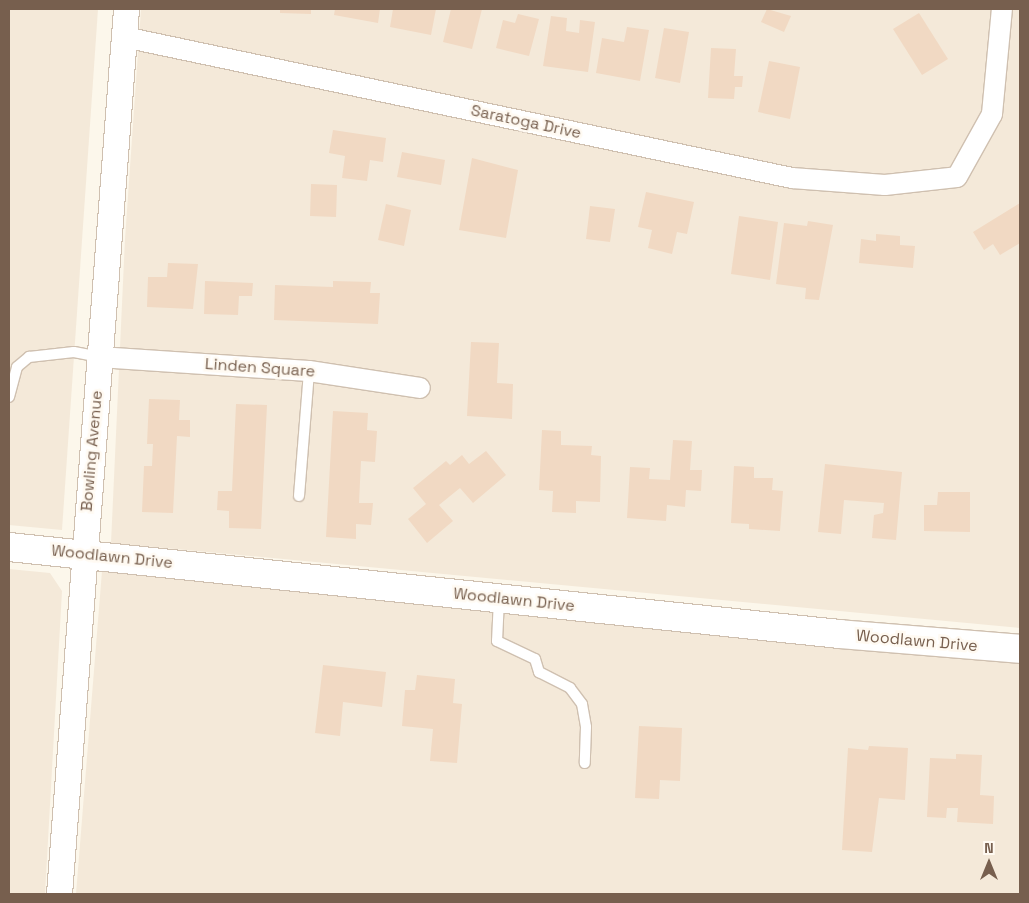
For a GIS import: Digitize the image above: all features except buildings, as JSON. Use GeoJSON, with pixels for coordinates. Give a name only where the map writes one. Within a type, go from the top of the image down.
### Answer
{"type":"FeatureCollection","features":[{"type":"Feature","properties":{"kind":"main road","name":"Woodlawn Drive"},"geometry":{"type":"LineString","coordinates":[[9,547],[839,634],[1020,649]]}},
{"type":"Feature","properties":{"kind":"street","name":"Bowling Avenue"},"geometry":{"type":"LineString","coordinates":[[59,894],[83,554],[126,9]]}},
{"type":"Feature","properties":{"kind":"street","name":"Saratoga Drive"},"geometry":{"type":"LineString","coordinates":[[124,37],[792,178],[885,184],[957,178],[992,114],[1002,9]]}},
{"type":"Feature","properties":{"kind":"street","name":"Linden Square"},"geometry":{"type":"LineString","coordinates":[[100,357],[309,371],[420,388]]}},
{"type":"Feature","properties":{"kind":"lane"},"geometry":{"type":"LineString","coordinates":[[9,397],[17,367],[29,357],[74,352],[100,357]]}},
{"type":"Feature","properties":{"kind":"lane"},"geometry":{"type":"LineString","coordinates":[[299,496],[309,371]]}},
{"type":"Feature","properties":{"kind":"lane"},"geometry":{"type":"LineString","coordinates":[[499,598],[497,642],[535,659],[539,672],[570,688],[582,704],[586,727],[585,763]]}},
{"type":"Feature","properties":{"kind":"shaded area"},"geometry":{"type":"Polygon","coordinates":[[[9,9],[98,9],[62,530],[9,525],[9,9]]]}},
{"type":"Feature","properties":{"kind":"shaded area"},"geometry":{"type":"Polygon","coordinates":[[[141,9],[1020,9],[1020,628],[111,543],[125,239],[141,9]]]}},
{"type":"Feature","properties":{"kind":"shaded area"},"geometry":{"type":"Polygon","coordinates":[[[9,569],[50,573],[62,591],[45,894],[9,894],[9,569]]]}},
{"type":"Feature","properties":{"kind":"shaded area"},"geometry":{"type":"Polygon","coordinates":[[[102,571],[1020,658],[1020,894],[76,894],[102,571]]]}}]}
